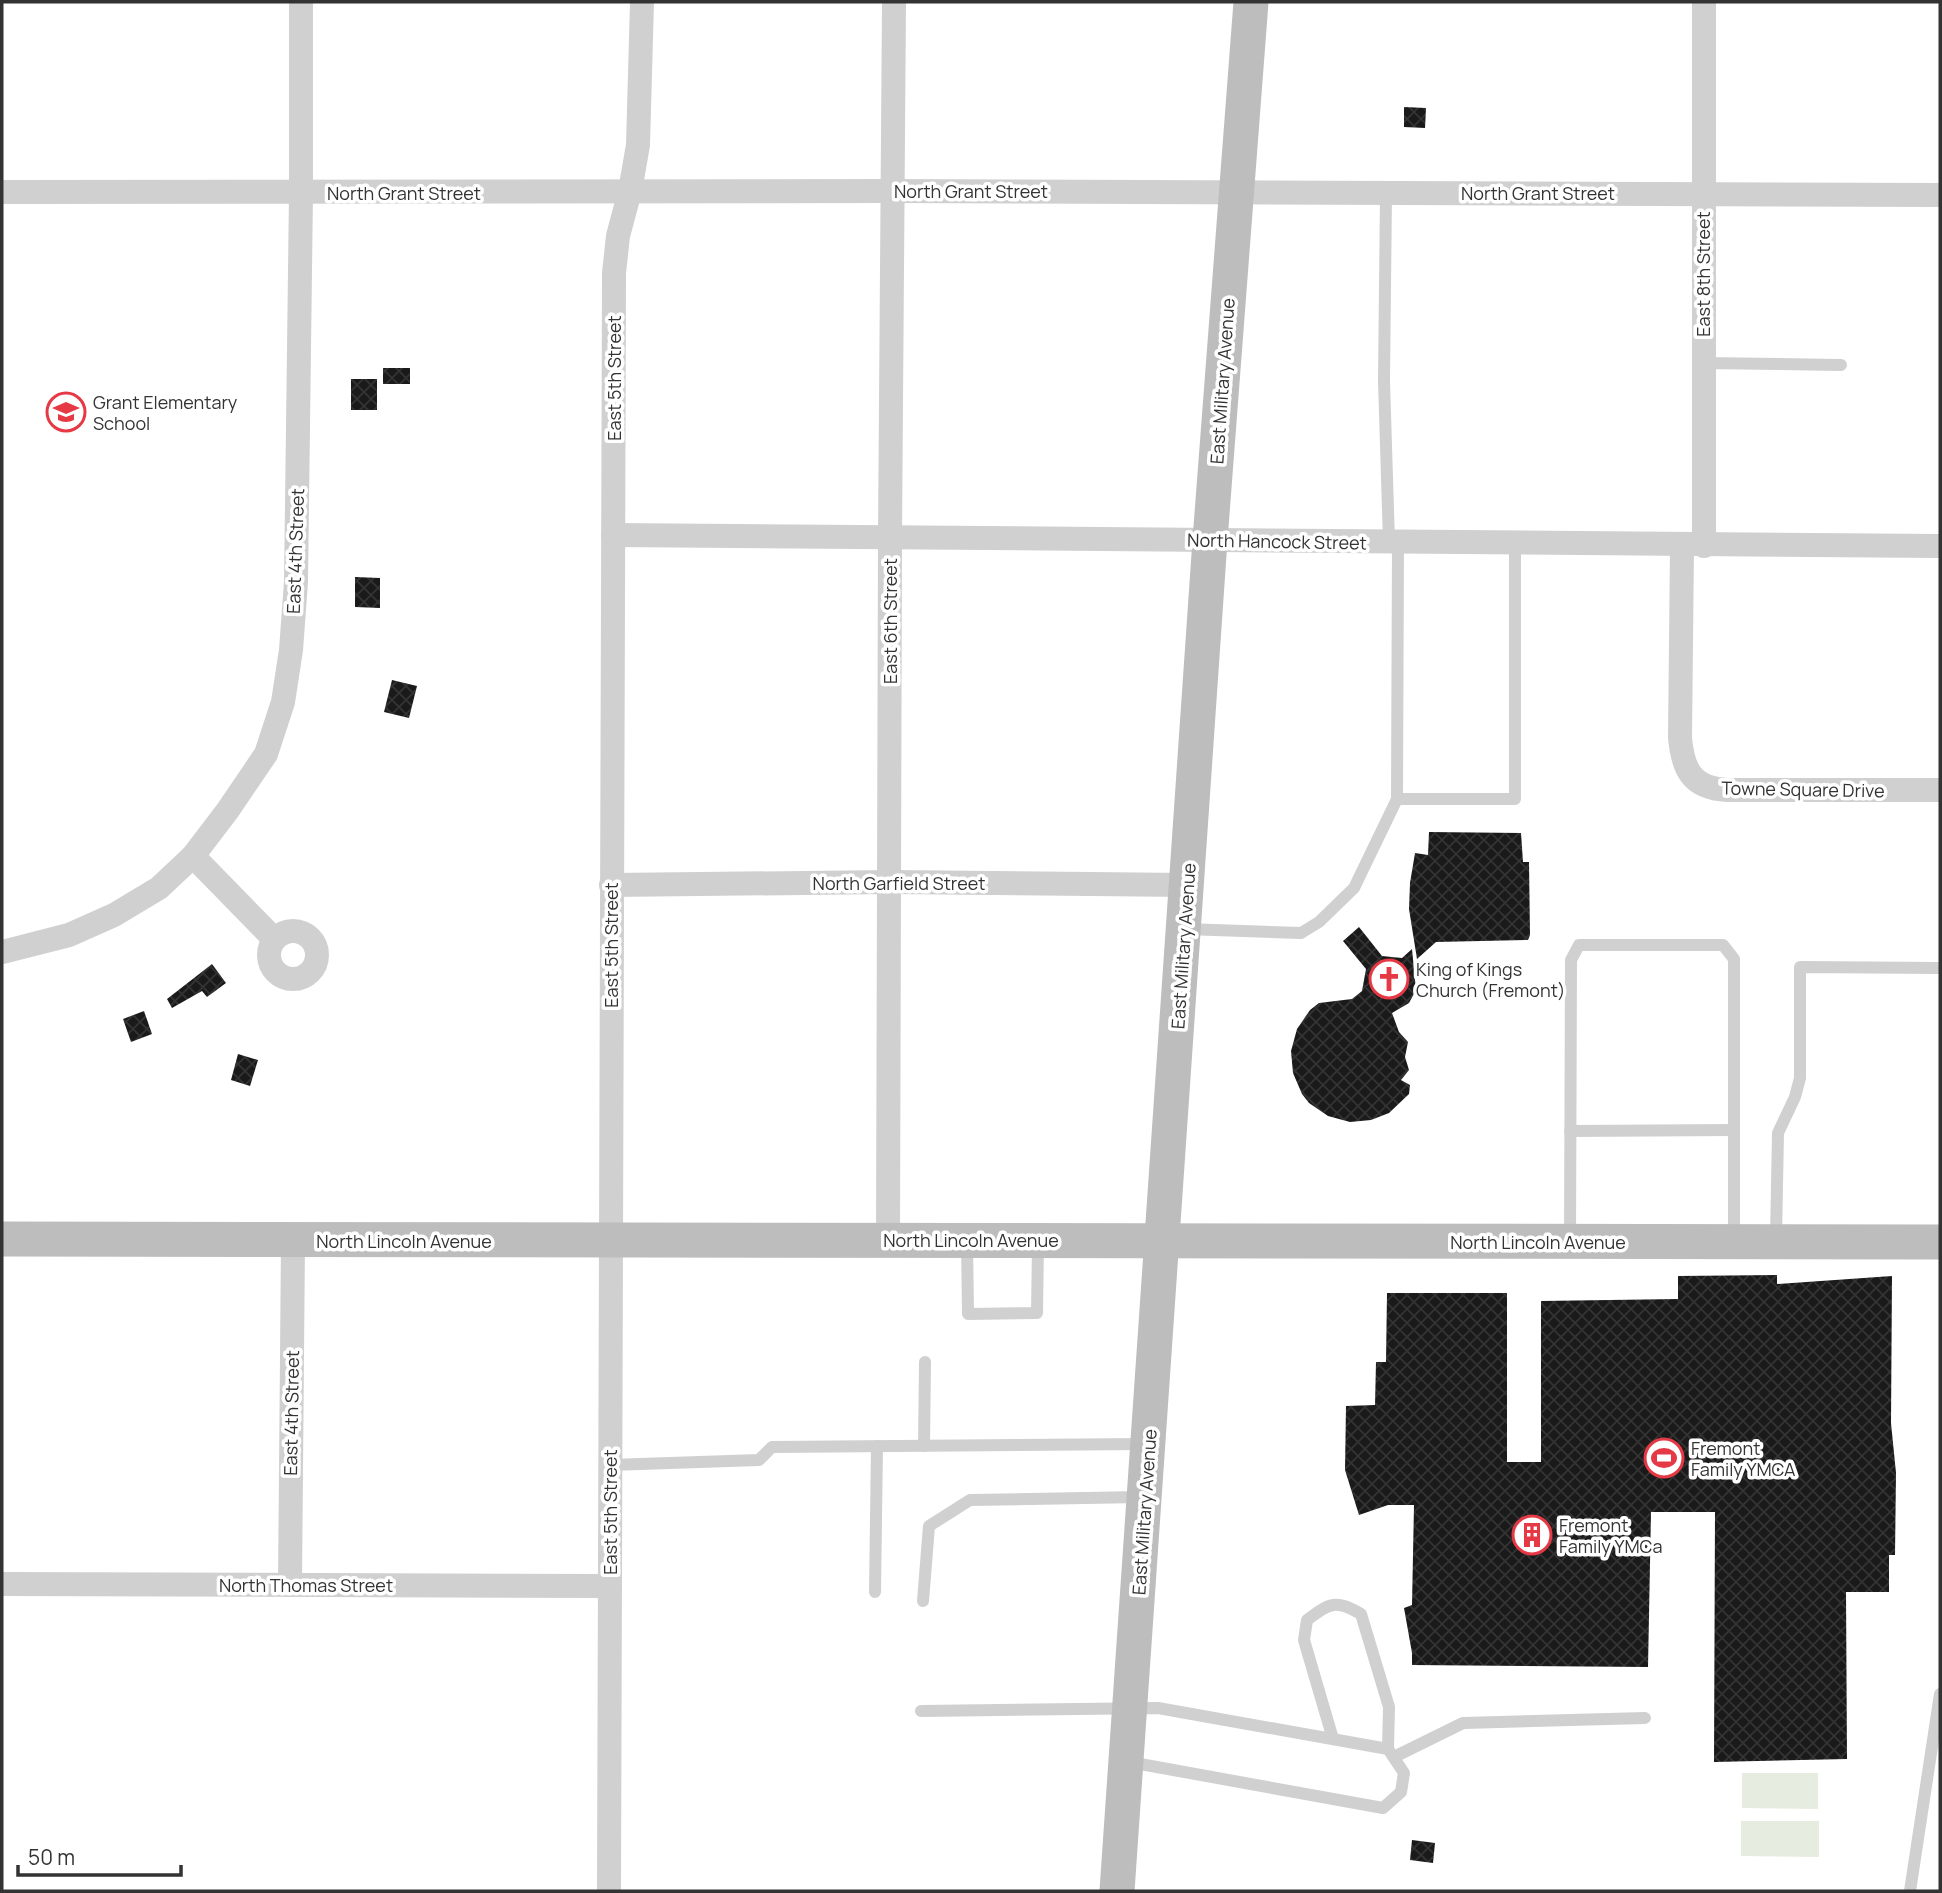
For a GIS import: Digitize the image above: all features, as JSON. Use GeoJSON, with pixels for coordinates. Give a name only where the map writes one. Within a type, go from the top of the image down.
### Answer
{"type":"FeatureCollection","features":[{"type":"Feature","properties":{"kind":"street","name":"East 4th Street"},"geometry":{"type":"LineString","coordinates":[[2,952],[69,935],[114,915],[159,888],[193,856],[266,754],[284,702],[296,582],[301,2]]}},
{"type":"Feature","properties":{"kind":"street","name":"East 5th Street"},"geometry":{"type":"LineString","coordinates":[[609,1891],[614,273],[620,225],[630,191],[640,126],[642,2]]}},
{"type":"Feature","properties":{"kind":"street","name":"East 6th Street"},"geometry":{"type":"LineString","coordinates":[[888,1240],[894,2]]}},
{"type":"Feature","properties":{"kind":"street","name":"East Military Avenue"},"geometry":{"type":"LineString","coordinates":[[1116,1891],[1210,540],[1251,2]]}},
{"type":"Feature","properties":{"kind":"street","name":"East 8th Street"},"geometry":{"type":"LineString","coordinates":[[1693,546],[1703,363],[1704,2]]}},
{"type":"Feature","properties":{"kind":"street","name":"North Grant Street"},"geometry":{"type":"LineString","coordinates":[[2,192],[892,191],[1940,195]]}},
{"type":"Feature","properties":{"kind":"street","name":"North Hancock Street"},"geometry":{"type":"LineString","coordinates":[[613,535],[1940,547]]}},
{"type":"Feature","properties":{"kind":"street","name":"Towne Square Drive"},"geometry":{"type":"LineString","coordinates":[[1693,546],[1681,738],[1685,765],[1697,781],[1721,790],[1940,790]]}},
{"type":"Feature","properties":{"kind":"street"},"geometry":{"type":"LineString","coordinates":[[193,856],[274,939]]}},
{"type":"Feature","properties":{"kind":"street","name":"North Garfield Street"},"geometry":{"type":"LineString","coordinates":[[611,885],[891,882],[1187,885]]}},
{"type":"Feature","properties":{"kind":"street","name":"North Lincoln Avenue"},"geometry":{"type":"LineString","coordinates":[[2,1239],[1940,1242]]}},
{"type":"Feature","properties":{"kind":"street","name":"East 4th Street"},"geometry":{"type":"LineString","coordinates":[[290,1585],[293,1241]]}},
{"type":"Feature","properties":{"kind":"street","name":"North Thomas Street"},"geometry":{"type":"LineString","coordinates":[[2,1584],[610,1586]]}},
{"type":"Feature","properties":{"kind":"lane"},"geometry":{"type":"LineString","coordinates":[[1184,929],[1301,933],[1319,922],[1353,888],[1397,799],[1394,542],[1384,381],[1385,193]]}},
{"type":"Feature","properties":{"kind":"lane"},"geometry":{"type":"LineString","coordinates":[[1703,363],[1840,365]]}},
{"type":"Feature","properties":{"kind":"lane"},"geometry":{"type":"LineString","coordinates":[[1397,799],[1515,799],[1515,544]]}},
{"type":"Feature","properties":{"kind":"lane"},"geometry":{"type":"LineString","coordinates":[[1570,1242],[1572,960],[1579,945],[1723,945],[1734,959],[1734,1242]]}},
{"type":"Feature","properties":{"kind":"lane"},"geometry":{"type":"LineString","coordinates":[[1776,1242],[1777,1141],[1780,1126],[1795,1097],[1800,1078],[1800,967],[1940,968]]}},
{"type":"Feature","properties":{"kind":"lane"},"geometry":{"type":"LineString","coordinates":[[1570,1131],[1734,1130]]}},
{"type":"Feature","properties":{"kind":"lane"},"geometry":{"type":"LineString","coordinates":[[967,1240],[968,1314],[1037,1313],[1038,1240]]}},
{"type":"Feature","properties":{"kind":"lane"},"geometry":{"type":"LineString","coordinates":[[924,1446],[925,1362]]}},
{"type":"Feature","properties":{"kind":"lane"},"geometry":{"type":"LineString","coordinates":[[610,1465],[759,1460],[772,1447],[1149,1444]]}},
{"type":"Feature","properties":{"kind":"lane"},"geometry":{"type":"LineString","coordinates":[[875,1592],[877,1446]]}},
{"type":"Feature","properties":{"kind":"lane"},"geometry":{"type":"LineString","coordinates":[[923,1601],[929,1526],[970,1500],[1145,1497]]}},
{"type":"Feature","properties":{"kind":"lane"},"geometry":{"type":"LineString","coordinates":[[1126,1761],[1383,1808],[1401,1793],[1404,1773],[1391,1753],[1390,1707],[1361,1614],[1344,1604],[1327,1605],[1307,1620],[1304,1640],[1333,1739]]}},
{"type":"Feature","properties":{"kind":"lane"},"geometry":{"type":"LineString","coordinates":[[1910,1891],[1940,1694]]}},
{"type":"Feature","properties":{"kind":"lane"},"geometry":{"type":"LineString","coordinates":[[921,1711],[1158,1708],[1333,1739],[1391,1753],[1463,1723],[1645,1718]]}},
{"type":"Feature","properties":{"kind":"shaded area"},"geometry":{"type":"Polygon","coordinates":[[[1742,1773],[1818,1773],[1818,1809],[1742,1808],[1742,1773]]]}},
{"type":"Feature","properties":{"kind":"shaded area"},"geometry":{"type":"Polygon","coordinates":[[[1741,1821],[1819,1821],[1819,1857],[1741,1856],[1741,1821]]]}},
{"type":"Feature","properties":{"kind":"building"},"geometry":{"type":"Polygon","coordinates":[[[1404,107],[1426,108],[1425,128],[1404,127],[1404,107]]]}},
{"type":"Feature","properties":{"kind":"building"},"geometry":{"type":"Polygon","coordinates":[[[383,368],[410,368],[410,384],[383,384],[383,368]]]}},
{"type":"Feature","properties":{"kind":"building"},"geometry":{"type":"Polygon","coordinates":[[[351,379],[377,379],[377,410],[351,410],[351,379]]]}},
{"type":"Feature","properties":{"kind":"building"},"geometry":{"type":"Polygon","coordinates":[[[355,577],[380,578],[380,608],[355,607],[355,577]]]}},
{"type":"Feature","properties":{"kind":"building"},"geometry":{"type":"Polygon","coordinates":[[[392,680],[417,686],[409,718],[384,712],[392,680]]]}},
{"type":"Feature","properties":{"kind":"building"},"geometry":{"type":"Polygon","coordinates":[[[1429,832],[1521,833],[1523,862],[1529,862],[1528,940],[1436,942],[1417,959],[1409,909],[1410,883],[1415,853],[1428,855],[1429,832]]]}},
{"type":"Feature","properties":{"kind":"building"},"geometry":{"type":"Polygon","coordinates":[[[1359,927],[1382,956],[1402,958],[1412,949],[1416,990],[1409,1003],[1392,1013],[1399,1032],[1408,1042],[1405,1057],[1409,1070],[1401,1080],[1410,1085],[1409,1094],[1389,1113],[1371,1120],[1350,1122],[1328,1116],[1309,1103],[1293,1073],[1291,1051],[1297,1029],[1310,1010],[1319,1003],[1352,999],[1362,991],[1366,969],[1343,941],[1359,927]]]}},
{"type":"Feature","properties":{"kind":"building"},"geometry":{"type":"Polygon","coordinates":[[[212,964],[226,983],[207,997],[202,991],[172,1008],[167,999],[212,964]]]}},
{"type":"Feature","properties":{"kind":"building"},"geometry":{"type":"Polygon","coordinates":[[[144,1011],[152,1034],[131,1042],[123,1019],[144,1011]]]}},
{"type":"Feature","properties":{"kind":"building"},"geometry":{"type":"Polygon","coordinates":[[[238,1054],[258,1060],[250,1086],[231,1080],[238,1054]]]}},
{"type":"Feature","properties":{"kind":"building","name":"Fremont Family YMCa"},"geometry":{"type":"Polygon","coordinates":[[[1777,1275],[1777,1284],[1892,1276],[1891,1423],[1896,1473],[1895,1555],[1889,1555],[1889,1592],[1846,1592],[1847,1759],[1714,1762],[1715,1512],[1651,1512],[1648,1667],[1412,1665],[1404,1608],[1412,1605],[1414,1505],[1388,1505],[1359,1515],[1345,1470],[1346,1406],[1375,1405],[1376,1362],[1386,1362],[1387,1293],[1507,1293],[1507,1462],[1541,1462],[1541,1301],[1678,1299],[1678,1276],[1777,1275]]]}},
{"type":"Feature","properties":{"kind":"building"},"geometry":{"type":"Polygon","coordinates":[[[1412,1840],[1435,1843],[1433,1863],[1410,1860],[1412,1840]]]}},
{"type":"Feature","properties":{"kind":"place","name":"Grant Elementary School"},"geometry":{"type":"Point","coordinates":[66,412]}},
{"type":"Feature","properties":{"kind":"place","name":"King of Kings Church (Fremont)"},"geometry":{"type":"Point","coordinates":[1389,979]}},
{"type":"Feature","properties":{"kind":"place","name":"Fremont Family YMCA"},"geometry":{"type":"Point","coordinates":[1664,1458]}},
{"type":"Feature","properties":{"kind":"place","name":"Fremont Family YMCa"},"geometry":{"type":"Point","coordinates":[1532,1535]}}]}
